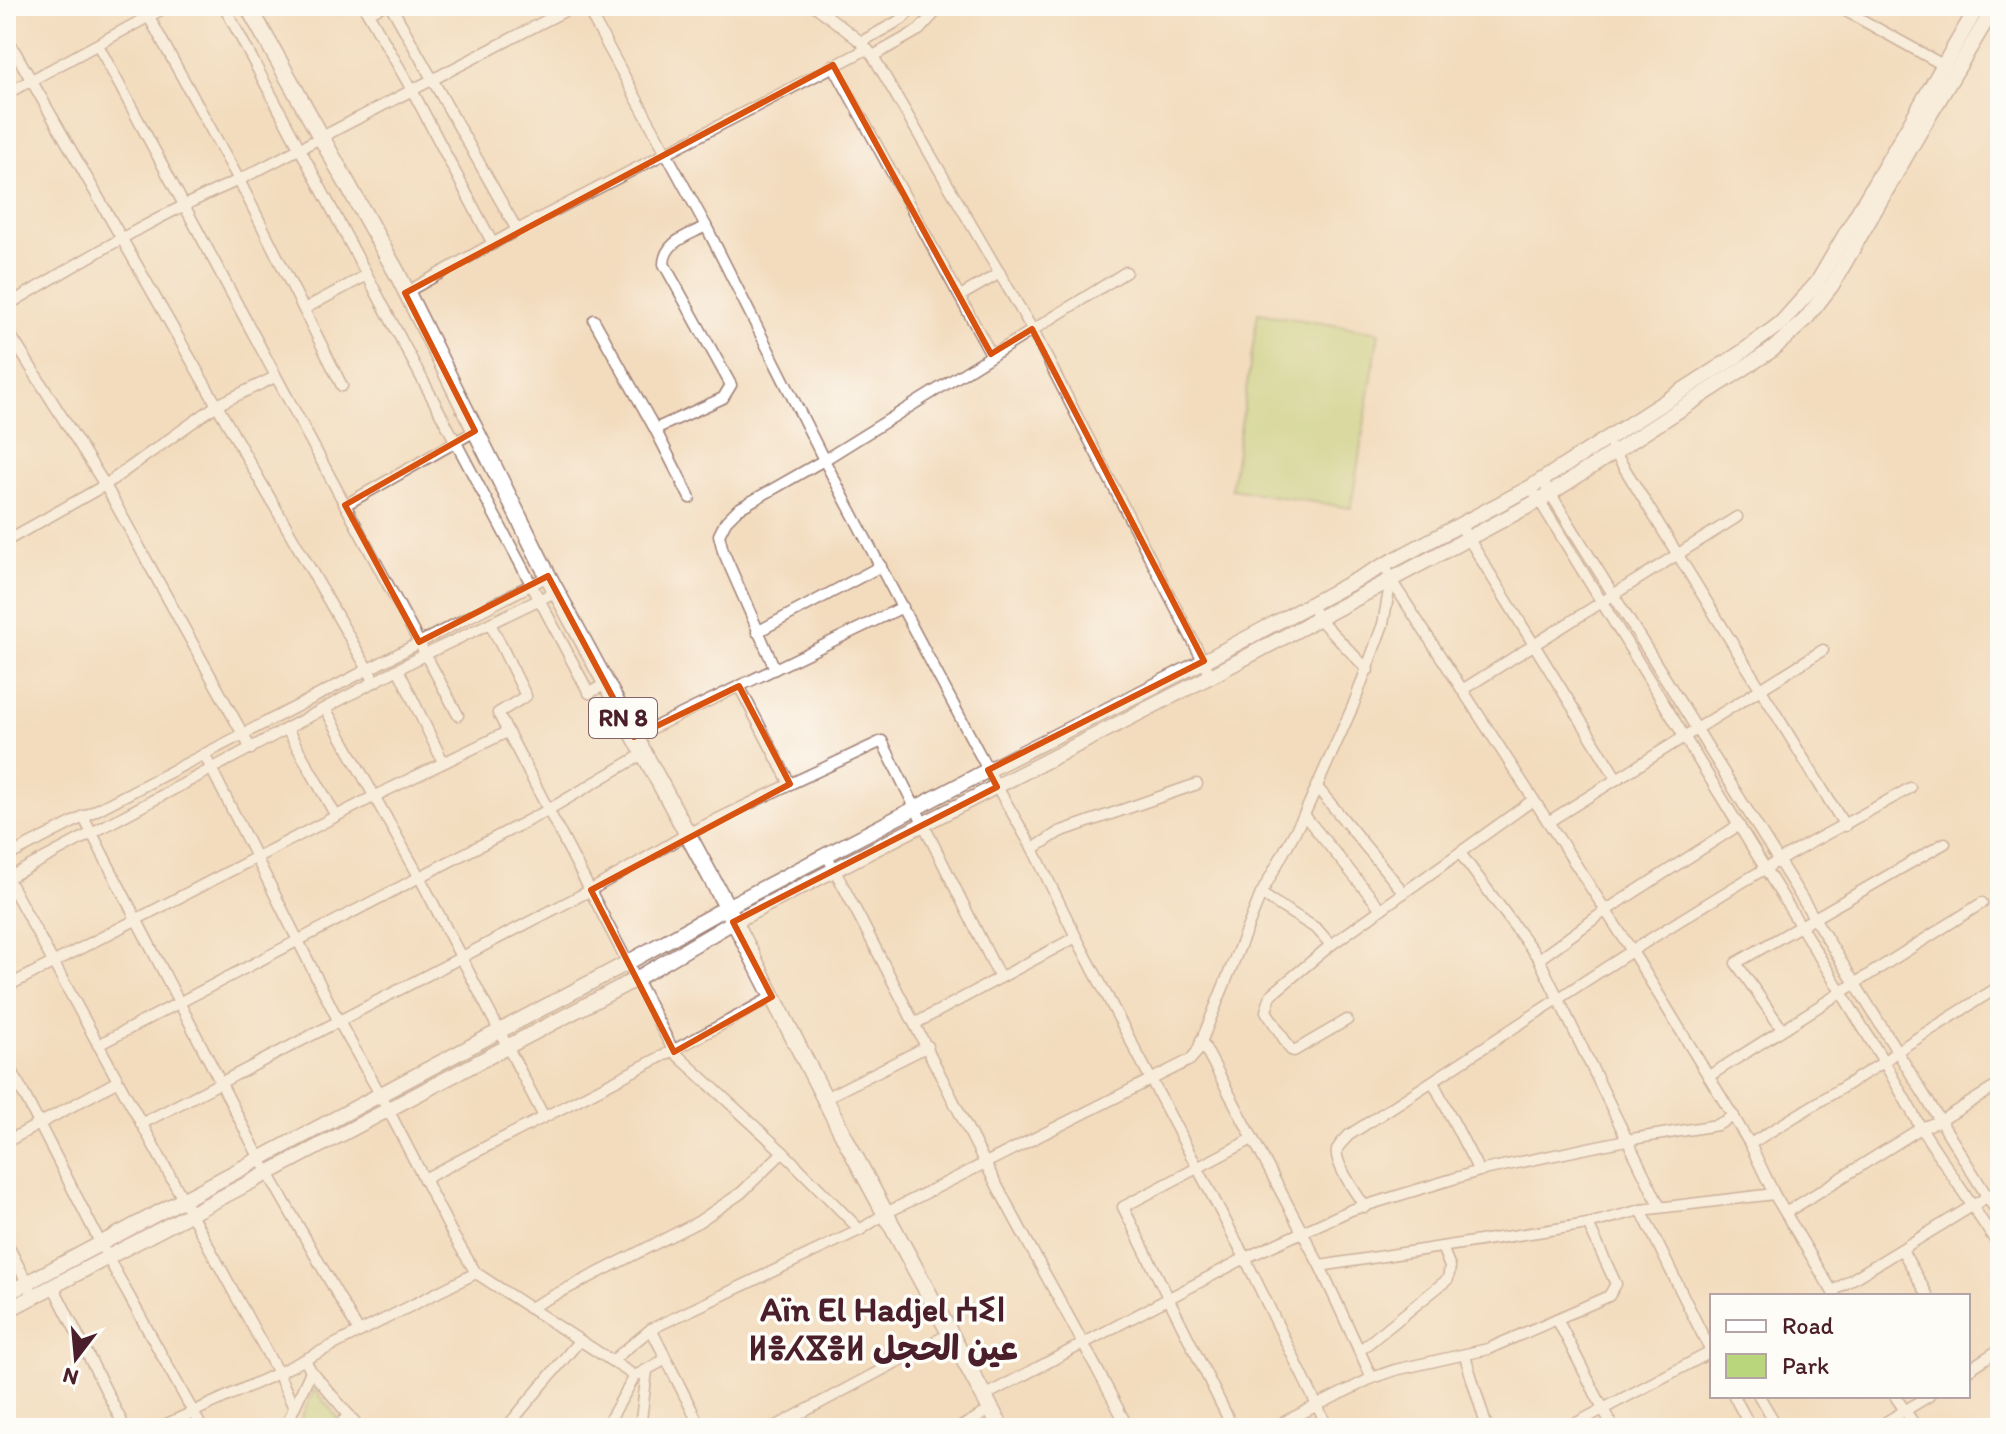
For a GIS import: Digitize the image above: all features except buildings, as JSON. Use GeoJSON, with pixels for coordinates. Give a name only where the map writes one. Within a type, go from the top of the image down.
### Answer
{"type":"FeatureCollection","features":[{"type":"Feature","properties":{"kind":"main road","name":"RN 8"},"geometry":{"type":"LineString","coordinates":[[248,6],[397,273],[552,583],[1001,1428]]}},
{"type":"Feature","properties":{"kind":"main road"},"geometry":{"type":"LineString","coordinates":[[6,1294],[53,1286],[183,1200],[499,1029],[730,914],[834,870],[1211,676],[1545,497],[1781,323],[1817,283],[1978,6]]}},
{"type":"Feature","properties":{"kind":"main road"},"geometry":{"type":"LineString","coordinates":[[6,1311],[31,1290],[104,1251],[190,1214],[636,979],[730,914],[826,854],[1204,661],[1611,446],[1772,350],[1805,320],[1832,285],[1995,6]]}},
{"type":"Feature","properties":{"kind":"street"},"geometry":{"type":"LineString","coordinates":[[6,94],[168,6]]}},
{"type":"Feature","properties":{"kind":"street"},"geometry":{"type":"LineString","coordinates":[[224,6],[589,693],[606,684]]}},
{"type":"Feature","properties":{"kind":"street"},"geometry":{"type":"LineString","coordinates":[[382,6],[366,10],[493,244]]}},
{"type":"Feature","properties":{"kind":"street"},"geometry":{"type":"LineString","coordinates":[[391,6],[517,230]]}},
{"type":"Feature","properties":{"kind":"street"},"geometry":{"type":"LineString","coordinates":[[6,306],[182,204],[239,180],[574,6]]}},
{"type":"Feature","properties":{"kind":"street"},"geometry":{"type":"LineString","coordinates":[[586,6],[706,226],[824,460],[1033,849],[1245,1258],[1328,1428]]}},
{"type":"Feature","properties":{"kind":"street"},"geometry":{"type":"LineString","coordinates":[[815,6],[867,49],[1000,273],[1211,676]]}},
{"type":"Feature","properties":{"kind":"street"},"geometry":{"type":"LineString","coordinates":[[867,49],[914,6]]}},
{"type":"Feature","properties":{"kind":"street"},"geometry":{"type":"LineString","coordinates":[[405,293],[517,230],[833,65],[919,30],[941,6]]}},
{"type":"Feature","properties":{"kind":"street"},"geometry":{"type":"LineString","coordinates":[[1837,6],[1943,65]]}},
{"type":"Feature","properties":{"kind":"street"},"geometry":{"type":"LineString","coordinates":[[149,17],[239,180],[342,386]]}},
{"type":"Feature","properties":{"kind":"street"},"geometry":{"type":"LineString","coordinates":[[6,36],[375,682]]}},
{"type":"Feature","properties":{"kind":"street"},"geometry":{"type":"LineString","coordinates":[[98,45],[458,715]]}},
{"type":"Feature","properties":{"kind":"street"},"geometry":{"type":"LineString","coordinates":[[833,65],[991,354]]}},
{"type":"Feature","properties":{"kind":"street"},"geometry":{"type":"LineString","coordinates":[[655,429],[723,398],[731,385],[664,264],[664,254],[670,245],[706,226]]}},
{"type":"Feature","properties":{"kind":"street"},"geometry":{"type":"LineString","coordinates":[[775,669],[723,551],[719,535],[726,521],[738,509],[824,460],[1126,272]]}},
{"type":"Feature","properties":{"kind":"street"},"geometry":{"type":"LineString","coordinates":[[960,296],[1000,273]]}},
{"type":"Feature","properties":{"kind":"street"},"geometry":{"type":"LineString","coordinates":[[304,309],[367,275]]}},
{"type":"Feature","properties":{"kind":"street"},"geometry":{"type":"LineString","coordinates":[[594,320],[690,498]]}},
{"type":"Feature","properties":{"kind":"street"},"geometry":{"type":"LineString","coordinates":[[6,328],[105,485],[251,749]]}},
{"type":"Feature","properties":{"kind":"street"},"geometry":{"type":"LineString","coordinates":[[6,541],[105,485],[217,405],[275,377]]}},
{"type":"Feature","properties":{"kind":"street"},"geometry":{"type":"LineString","coordinates":[[345,505],[475,431]]}},
{"type":"Feature","properties":{"kind":"street"},"geometry":{"type":"LineString","coordinates":[[1611,446],[1845,826]]}},
{"type":"Feature","properties":{"kind":"street"},"geometry":{"type":"LineString","coordinates":[[1537,483],[1603,601],[1884,1062],[1921,1128],[2000,1248]]}},
{"type":"Feature","properties":{"kind":"street"},"geometry":{"type":"LineString","coordinates":[[1545,497],[1613,595],[2000,1217]]}},
{"type":"Feature","properties":{"kind":"street"},"geometry":{"type":"LineString","coordinates":[[1462,690],[1737,517]]}},
{"type":"Feature","properties":{"kind":"street"},"geometry":{"type":"LineString","coordinates":[[1460,525],[1617,779]]}},
{"type":"Feature","properties":{"kind":"street"},"geometry":{"type":"LineString","coordinates":[[1385,565],[1391,580],[1632,951],[1734,1116],[1774,1194],[1834,1294],[2000,1189]]}},
{"type":"Feature","properties":{"kind":"street"},"geometry":{"type":"LineString","coordinates":[[757,632],[881,566]]}},
{"type":"Feature","properties":{"kind":"street"},"geometry":{"type":"LineString","coordinates":[[613,1360],[651,1329],[860,1230],[886,1213],[985,1162],[1190,1060],[1261,894],[1304,815],[1368,670],[1383,624],[1391,580]]}},
{"type":"Feature","properties":{"kind":"street"},"geometry":{"type":"LineString","coordinates":[[6,857],[531,585],[552,583]]}},
{"type":"Feature","properties":{"kind":"street"},"geometry":{"type":"LineString","coordinates":[[294,1408],[278,1373],[7,877],[426,654],[538,600],[552,583]]}},
{"type":"Feature","properties":{"kind":"street"},"geometry":{"type":"LineString","coordinates":[[1310,603],[1318,618],[1368,670]]}},
{"type":"Feature","properties":{"kind":"street"},"geometry":{"type":"LineString","coordinates":[[634,737],[903,607]]}},
{"type":"Feature","properties":{"kind":"street"},"geometry":{"type":"LineString","coordinates":[[490,623],[526,696],[498,713],[674,1052],[783,1152],[860,1230]]}},
{"type":"Feature","properties":{"kind":"street"},"geometry":{"type":"LineString","coordinates":[[1548,822],[1823,650]]}},
{"type":"Feature","properties":{"kind":"street"},"geometry":{"type":"LineString","coordinates":[[398,669],[443,762]]}},
{"type":"Feature","properties":{"kind":"street"},"geometry":{"type":"LineString","coordinates":[[739,686],[790,784]]}},
{"type":"Feature","properties":{"kind":"street"},"geometry":{"type":"LineString","coordinates":[[325,708],[420,878],[544,1117]]}},
{"type":"Feature","properties":{"kind":"street"},"geometry":{"type":"LineString","coordinates":[[287,729],[336,816]]}},
{"type":"Feature","properties":{"kind":"street"},"geometry":{"type":"LineString","coordinates":[[6,987],[255,857],[507,732]]}},
{"type":"Feature","properties":{"kind":"street"},"geometry":{"type":"LineString","coordinates":[[141,1124],[591,890],[687,834],[882,741],[1000,978]]}},
{"type":"Feature","properties":{"kind":"street"},"geometry":{"type":"LineString","coordinates":[[204,754],[297,942],[476,1273],[635,1376]]}},
{"type":"Feature","properties":{"kind":"street"},"geometry":{"type":"LineString","coordinates":[[98,1045],[548,810],[643,754]]}},
{"type":"Feature","properties":{"kind":"street"},"geometry":{"type":"LineString","coordinates":[[1033,849],[1059,832],[1197,784]]}},
{"type":"Feature","properties":{"kind":"street"},"geometry":{"type":"LineString","coordinates":[[1316,786],[1404,893]]}},
{"type":"Feature","properties":{"kind":"street"},"geometry":{"type":"LineString","coordinates":[[1365,1207],[1338,1162],[1337,1152],[1349,1135],[1558,998],[1779,860],[1910,788]]}},
{"type":"Feature","properties":{"kind":"street"},"geometry":{"type":"LineString","coordinates":[[1347,1020],[1294,1051],[1266,1011],[1271,995],[1331,945],[1533,800]]}},
{"type":"Feature","properties":{"kind":"street"},"geometry":{"type":"LineString","coordinates":[[1304,815],[1381,909]]}},
{"type":"Feature","properties":{"kind":"street"},"geometry":{"type":"LineString","coordinates":[[83,816],[260,1159],[359,1332]]}},
{"type":"Feature","properties":{"kind":"street"},"geometry":{"type":"LineString","coordinates":[[1539,959],[1605,911],[1739,825]]}},
{"type":"Feature","properties":{"kind":"street"},"geometry":{"type":"LineString","coordinates":[[1782,1029],[1736,963],[1945,843]]}},
{"type":"Feature","properties":{"kind":"street"},"geometry":{"type":"LineString","coordinates":[[1460,853],[1539,959],[1660,1207]]}},
{"type":"Feature","properties":{"kind":"street"},"geometry":{"type":"LineString","coordinates":[[826,854],[928,1046],[985,1162],[1128,1428]]}},
{"type":"Feature","properties":{"kind":"street"},"geometry":{"type":"LineString","coordinates":[[1261,894],[1317,929],[1331,945]]}},
{"type":"Feature","properties":{"kind":"street"},"geometry":{"type":"LineString","coordinates":[[1709,1076],[1982,903]]}},
{"type":"Feature","properties":{"kind":"street"},"geometry":{"type":"LineString","coordinates":[[916,1023],[1076,937]]}},
{"type":"Feature","properties":{"kind":"street"},"geometry":{"type":"LineString","coordinates":[[1750,1144],[2000,986]]}},
{"type":"Feature","properties":{"kind":"street"},"geometry":{"type":"LineString","coordinates":[[424,1179],[674,1052],[772,997]]}},
{"type":"Feature","properties":{"kind":"street"},"geometry":{"type":"LineString","coordinates":[[1201,1040],[1320,1266],[1372,1378]]}},
{"type":"Feature","properties":{"kind":"street"},"geometry":{"type":"LineString","coordinates":[[825,1098],[928,1046]]}},
{"type":"Feature","properties":{"kind":"street"},"geometry":{"type":"LineString","coordinates":[[6,1059],[104,1251],[202,1428]]}},
{"type":"Feature","properties":{"kind":"street"},"geometry":{"type":"LineString","coordinates":[[6,1142],[118,1081]]}},
{"type":"Feature","properties":{"kind":"street"},"geometry":{"type":"LineString","coordinates":[[1433,1082],[1479,1171]]}},
{"type":"Feature","properties":{"kind":"street"},"geometry":{"type":"LineString","coordinates":[[1787,1212],[1921,1128],[1940,1121],[2000,1084]]}},
{"type":"Feature","properties":{"kind":"street"},"geometry":{"type":"LineString","coordinates":[[959,1428],[988,1403],[1085,1343],[1245,1258],[1351,1210],[1479,1171],[1626,1140],[1717,1125],[1734,1116]]}},
{"type":"Feature","properties":{"kind":"street"},"geometry":{"type":"LineString","coordinates":[[1233,1428],[1123,1207],[1252,1139]]}},
{"type":"Feature","properties":{"kind":"street"},"geometry":{"type":"LineString","coordinates":[[529,1308],[698,1222],[741,1193],[783,1152]]}},
{"type":"Feature","properties":{"kind":"street"},"geometry":{"type":"LineString","coordinates":[[1320,1266],[1588,1224],[1641,1210],[1774,1194]]}},
{"type":"Feature","properties":{"kind":"street"},"geometry":{"type":"LineString","coordinates":[[1641,1210],[1710,1349]]}},
{"type":"Feature","properties":{"kind":"street"},"geometry":{"type":"LineString","coordinates":[[1272,1428],[1372,1378],[1395,1370],[1465,1356],[1609,1296],[1614,1289],[1614,1277],[1588,1224]]}},
{"type":"Feature","properties":{"kind":"street"},"geometry":{"type":"LineString","coordinates":[[6,1242],[31,1290]]}},
{"type":"Feature","properties":{"kind":"street"},"geometry":{"type":"LineString","coordinates":[[1359,1351],[1448,1279],[1451,1273],[1442,1247]]}},
{"type":"Feature","properties":{"kind":"street"},"geometry":{"type":"LineString","coordinates":[[1902,1250],[1927,1294]]}},
{"type":"Feature","properties":{"kind":"street"},"geometry":{"type":"LineString","coordinates":[[158,1428],[305,1360],[476,1273]]}},
{"type":"Feature","properties":{"kind":"street"},"geometry":{"type":"LineString","coordinates":[[53,1286],[125,1428]]}},
{"type":"Feature","properties":{"kind":"street"},"geometry":{"type":"LineString","coordinates":[[1557,1319],[1613,1428]]}},
{"type":"Feature","properties":{"kind":"street"},"geometry":{"type":"LineString","coordinates":[[651,1329],[701,1428]]}},
{"type":"Feature","properties":{"kind":"street"},"geometry":{"type":"LineString","coordinates":[[776,1427],[951,1333]]}},
{"type":"Feature","properties":{"kind":"street"},"geometry":{"type":"LineString","coordinates":[[506,1428],[579,1341]]}},
{"type":"Feature","properties":{"kind":"street"},"geometry":{"type":"LineString","coordinates":[[1970,1366],[2000,1349]]}},
{"type":"Feature","properties":{"kind":"street"},"geometry":{"type":"LineString","coordinates":[[1567,1428],[1710,1354]]}},
{"type":"Feature","properties":{"kind":"street"},"geometry":{"type":"LineString","coordinates":[[1465,1356],[1487,1428]]}},
{"type":"Feature","properties":{"kind":"street"},"geometry":{"type":"LineString","coordinates":[[605,1428],[635,1376],[666,1359]]}},
{"type":"Feature","properties":{"kind":"street"},"geometry":{"type":"LineString","coordinates":[[305,1360],[360,1428]]}},
{"type":"Feature","properties":{"kind":"street"},"geometry":{"type":"LineString","coordinates":[[285,1428],[311,1371]]}},
{"type":"Feature","properties":{"kind":"street"},"geometry":{"type":"LineString","coordinates":[[640,1428],[647,1371]]}},
{"type":"Feature","properties":{"kind":"street"},"geometry":{"type":"LineString","coordinates":[[1737,1398],[1751,1428]]}},
{"type":"Feature","properties":{"kind":"street"},"geometry":{"type":"LineString","coordinates":[[1760,1398],[1778,1428]]}},
{"type":"Feature","properties":{"kind":"street"},"geometry":{"type":"LineString","coordinates":[[1896,1398],[1917,1428]]}},
{"type":"Feature","properties":{"kind":"street"},"geometry":{"type":"LineString","coordinates":[[1876,1428],[1926,1398]]}},
{"type":"Feature","properties":{"kind":"street"},"geometry":{"type":"LineString","coordinates":[[336,1428],[349,1415]]}},
{"type":"Feature","properties":{"kind":"highlighted area"},"geometry":{"type":"Polygon","coordinates":[[[833,65],[991,354],[1032,329],[1204,661],[988,770],[997,787],[733,922],[772,997],[674,1052],[591,890],[790,784],[739,686],[634,737],[548,576],[419,642],[345,505],[475,431],[405,293],[833,65]]]}},
{"type":"Feature","properties":{"kind":"green space"},"geometry":{"type":"Polygon","coordinates":[[[1258,313],[1379,332],[1351,508],[1231,489],[1258,313]]]}},
{"type":"Feature","properties":{"kind":"green space"},"geometry":{"type":"Polygon","coordinates":[[[314,1389],[339,1419],[329,1428],[297,1428],[314,1389]]]}},
{"type":"Feature","properties":{"kind":"district","name":"Aïn El Hadjel ⵄⵉⵏ ⵍⴻⵃⴵⴻⵍ عين الحجل"},"geometry":{"type":"Point","coordinates":[883,1328]}}]}
